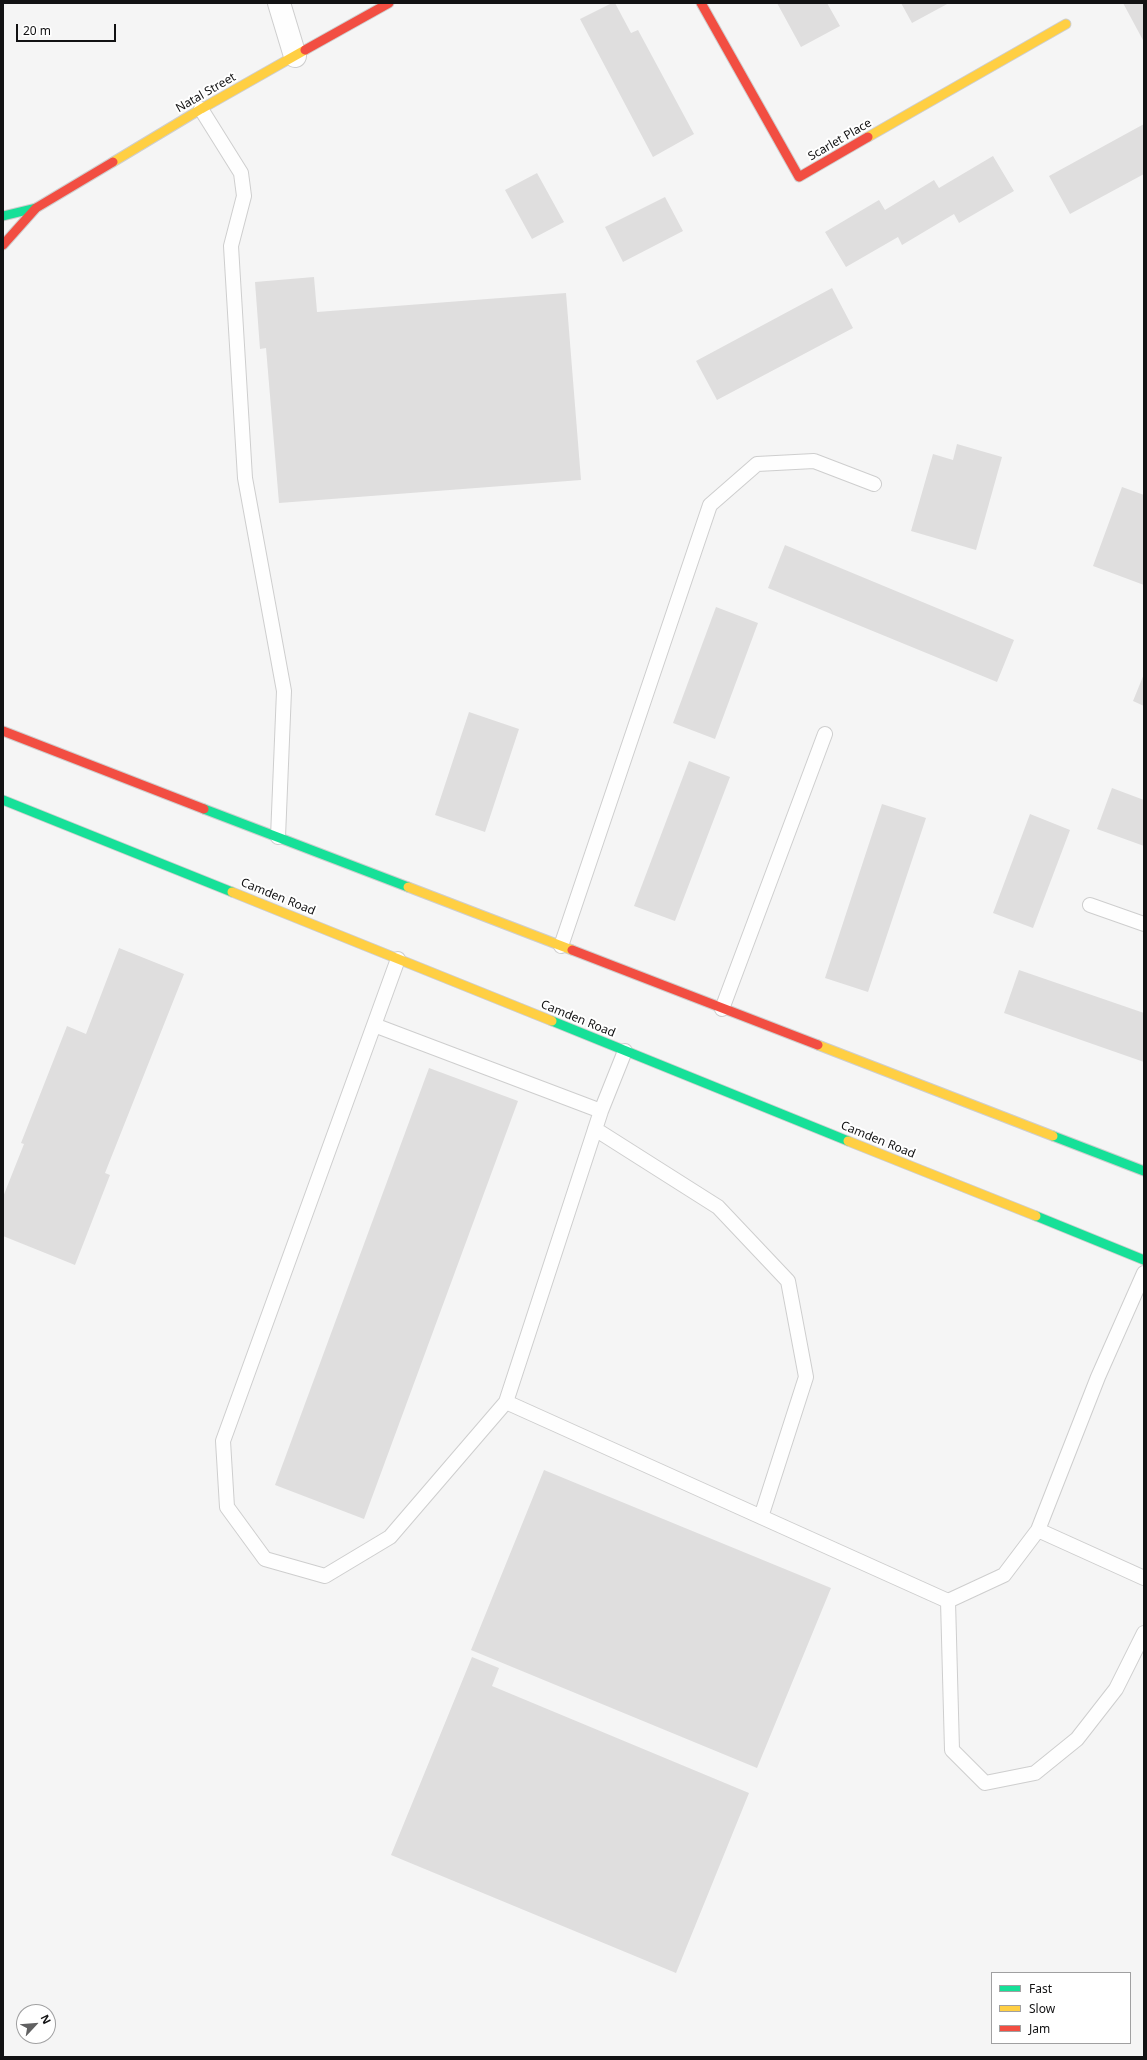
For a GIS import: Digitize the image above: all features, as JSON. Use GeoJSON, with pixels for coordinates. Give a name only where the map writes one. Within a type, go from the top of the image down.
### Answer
{"type":"FeatureCollection","features":[{"type":"Feature","properties":{"kind":"street"},"geometry":{"type":"LineString","coordinates":[[279,3],[295,56]]}},
{"type":"Feature","properties":{"kind":"street","name":"Natal Street"},"geometry":{"type":"LineString","coordinates":[[3,216],[36,208],[202,109],[389,3]]}},
{"type":"Feature","properties":{"kind":"street","name":"Scarlet Place"},"geometry":{"type":"LineString","coordinates":[[701,3],[799,177],[1066,24]]}},
{"type":"Feature","properties":{"kind":"street","name":"Natal Street"},"geometry":{"type":"LineString","coordinates":[[3,245],[36,208]]}},
{"type":"Feature","properties":{"kind":"street"},"geometry":{"type":"LineString","coordinates":[[3,731],[1144,1171]]}},
{"type":"Feature","properties":{"kind":"street","name":"Camden Road"},"geometry":{"type":"LineString","coordinates":[[3,800],[1144,1260]]}},
{"type":"Feature","properties":{"kind":"lane"},"geometry":{"type":"LineString","coordinates":[[202,109],[242,173],[244,196],[231,246],[246,478],[284,690],[278,838]]}},
{"type":"Feature","properties":{"kind":"lane"},"geometry":{"type":"LineString","coordinates":[[561,946],[710,505],[757,464],[814,461],[874,484]]}},
{"type":"Feature","properties":{"kind":"lane"},"geometry":{"type":"LineString","coordinates":[[722,1008],[825,734]]}},
{"type":"Feature","properties":{"kind":"lane"},"geometry":{"type":"LineString","coordinates":[[1090,905],[1144,924]]}},
{"type":"Feature","properties":{"kind":"lane"},"geometry":{"type":"LineString","coordinates":[[398,959],[222,1441],[227,1507],[265,1559],[326,1576],[390,1537],[506,1402],[601,1111],[625,1051]]}},
{"type":"Feature","properties":{"kind":"lane"},"geometry":{"type":"LineString","coordinates":[[374,1025],[601,1111]]}},
{"type":"Feature","properties":{"kind":"lane"},"geometry":{"type":"LineString","coordinates":[[595,1129],[718,1207],[788,1281],[806,1377],[761,1517]]}},
{"type":"Feature","properties":{"kind":"lane"},"geometry":{"type":"LineString","coordinates":[[506,1402],[948,1601],[1004,1575],[1038,1530],[1098,1377],[1144,1274]]}},
{"type":"Feature","properties":{"kind":"lane"},"geometry":{"type":"LineString","coordinates":[[1038,1530],[1144,1578]]}},
{"type":"Feature","properties":{"kind":"lane"},"geometry":{"type":"LineString","coordinates":[[948,1601],[952,1750],[985,1783],[1035,1773],[1077,1739],[1116,1689],[1144,1633]]}},
{"type":"Feature","properties":{"kind":"building"},"geometry":{"type":"Polygon","coordinates":[[[612,3],[615,3],[631,33],[638,30],[694,134],[653,157],[580,19],[612,3]]]}},
{"type":"Feature","properties":{"kind":"building"},"geometry":{"type":"Polygon","coordinates":[[[777,3],[827,3],[840,26],[801,47],[777,3]]]}},
{"type":"Feature","properties":{"kind":"building"},"geometry":{"type":"Polygon","coordinates":[[[901,3],[949,3],[912,23],[901,3]]]}},
{"type":"Feature","properties":{"kind":"building"},"geometry":{"type":"Polygon","coordinates":[[[1123,3],[1144,3],[1144,42],[1123,3]]]}},
{"type":"Feature","properties":{"kind":"building"},"geometry":{"type":"Polygon","coordinates":[[[1144,124],[1144,174],[1070,214],[1049,176],[1144,124]]]}},
{"type":"Feature","properties":{"kind":"building"},"geometry":{"type":"Polygon","coordinates":[[[993,156],[1014,191],[959,223],[954,214],[902,245],[898,237],[846,267],[825,232],[879,200],[885,210],[934,180],[939,188],[993,156]]]}},
{"type":"Feature","properties":{"kind":"building"},"geometry":{"type":"Polygon","coordinates":[[[537,173],[564,222],[532,239],[505,190],[537,173]]]}},
{"type":"Feature","properties":{"kind":"building"},"geometry":{"type":"Polygon","coordinates":[[[665,197],[683,231],[623,262],[605,227],[665,197]]]}},
{"type":"Feature","properties":{"kind":"building"},"geometry":{"type":"Polygon","coordinates":[[[314,277],[317,312],[566,293],[581,480],[279,503],[266,348],[260,349],[255,282],[314,277]]]}},
{"type":"Feature","properties":{"kind":"building"},"geometry":{"type":"Polygon","coordinates":[[[832,288],[853,328],[717,400],[696,361],[832,288]]]}},
{"type":"Feature","properties":{"kind":"building"},"geometry":{"type":"Polygon","coordinates":[[[957,444],[1002,457],[976,550],[911,531],[933,454],[953,460],[957,444]]]}},
{"type":"Feature","properties":{"kind":"building"},"geometry":{"type":"Polygon","coordinates":[[[1122,487],[1144,495],[1144,585],[1093,566],[1122,487]]]}},
{"type":"Feature","properties":{"kind":"building"},"geometry":{"type":"Polygon","coordinates":[[[785,545],[1014,640],[997,682],[768,588],[785,545]]]}},
{"type":"Feature","properties":{"kind":"building"},"geometry":{"type":"Polygon","coordinates":[[[716,607],[758,623],[715,739],[673,723],[716,607]]]}},
{"type":"Feature","properties":{"kind":"building"},"geometry":{"type":"Polygon","coordinates":[[[1144,674],[1144,706],[1133,701],[1144,674]]]}},
{"type":"Feature","properties":{"kind":"building"},"geometry":{"type":"Polygon","coordinates":[[[469,712],[519,729],[485,832],[435,815],[469,712]]]}},
{"type":"Feature","properties":{"kind":"building"},"geometry":{"type":"Polygon","coordinates":[[[689,761],[730,777],[675,921],[634,906],[689,761]]]}},
{"type":"Feature","properties":{"kind":"building"},"geometry":{"type":"Polygon","coordinates":[[[1112,788],[1144,800],[1144,846],[1097,829],[1112,788]]]}},
{"type":"Feature","properties":{"kind":"building"},"geometry":{"type":"Polygon","coordinates":[[[882,804],[926,818],[868,992],[825,978],[882,804]]]}},
{"type":"Feature","properties":{"kind":"building"},"geometry":{"type":"Polygon","coordinates":[[[1030,814],[1070,830],[1033,928],[993,913],[1030,814]]]}},
{"type":"Feature","properties":{"kind":"building"},"geometry":{"type":"Polygon","coordinates":[[[119,948],[184,974],[105,1173],[110,1175],[75,1265],[3,1236],[3,1197],[24,1144],[21,1143],[67,1026],[86,1034],[119,948]]]}},
{"type":"Feature","properties":{"kind":"building"},"geometry":{"type":"Polygon","coordinates":[[[1019,970],[1144,1013],[1144,1062],[1004,1013],[1019,970]]]}},
{"type":"Feature","properties":{"kind":"building"},"geometry":{"type":"Polygon","coordinates":[[[429,1068],[518,1101],[364,1519],[275,1485],[429,1068]]]}},
{"type":"Feature","properties":{"kind":"building"},"geometry":{"type":"Polygon","coordinates":[[[544,1470],[831,1588],[757,1768],[471,1650],[544,1470]]]}},
{"type":"Feature","properties":{"kind":"building"},"geometry":{"type":"Polygon","coordinates":[[[472,1657],[499,1668],[492,1686],[749,1793],[676,1973],[391,1855],[472,1657]]]}},
{"type":"Feature","properties":{"kind":"traffic: fast"},"geometry":{"type":"LineString","coordinates":[[3,216],[36,208]]}},
{"type":"Feature","properties":{"kind":"traffic: fast"},"geometry":{"type":"LineString","coordinates":[[3,800],[232,892]]}},
{"type":"Feature","properties":{"kind":"traffic: fast"},"geometry":{"type":"LineString","coordinates":[[204,809],[408,887]]}},
{"type":"Feature","properties":{"kind":"traffic: fast"},"geometry":{"type":"LineString","coordinates":[[552,1021],[848,1141]]}},
{"type":"Feature","properties":{"kind":"traffic: fast"},"geometry":{"type":"LineString","coordinates":[[1053,1136],[1144,1171]]}},
{"type":"Feature","properties":{"kind":"traffic: fast"},"geometry":{"type":"LineString","coordinates":[[1036,1216],[1144,1260]]}},
{"type":"Feature","properties":{"kind":"traffic: slow"},"geometry":{"type":"LineString","coordinates":[[868,137],[1066,24]]}},
{"type":"Feature","properties":{"kind":"traffic: slow"},"geometry":{"type":"LineString","coordinates":[[113,162],[201,109],[305,50]]}},
{"type":"Feature","properties":{"kind":"traffic: slow"},"geometry":{"type":"LineString","coordinates":[[408,887],[572,950]]}},
{"type":"Feature","properties":{"kind":"traffic: slow"},"geometry":{"type":"LineString","coordinates":[[232,892],[552,1021]]}},
{"type":"Feature","properties":{"kind":"traffic: slow"},"geometry":{"type":"LineString","coordinates":[[818,1045],[1053,1136]]}},
{"type":"Feature","properties":{"kind":"traffic: slow"},"geometry":{"type":"LineString","coordinates":[[848,1141],[1036,1216]]}},
{"type":"Feature","properties":{"kind":"traffic: jam"},"geometry":{"type":"LineString","coordinates":[[305,50],[389,3]]}},
{"type":"Feature","properties":{"kind":"traffic: jam"},"geometry":{"type":"LineString","coordinates":[[701,3],[799,177],[868,137]]}},
{"type":"Feature","properties":{"kind":"traffic: jam"},"geometry":{"type":"LineString","coordinates":[[3,245],[36,208],[113,162]]}},
{"type":"Feature","properties":{"kind":"traffic: jam"},"geometry":{"type":"LineString","coordinates":[[3,731],[204,809]]}},
{"type":"Feature","properties":{"kind":"traffic: jam"},"geometry":{"type":"LineString","coordinates":[[572,950],[818,1045]]}}]}
